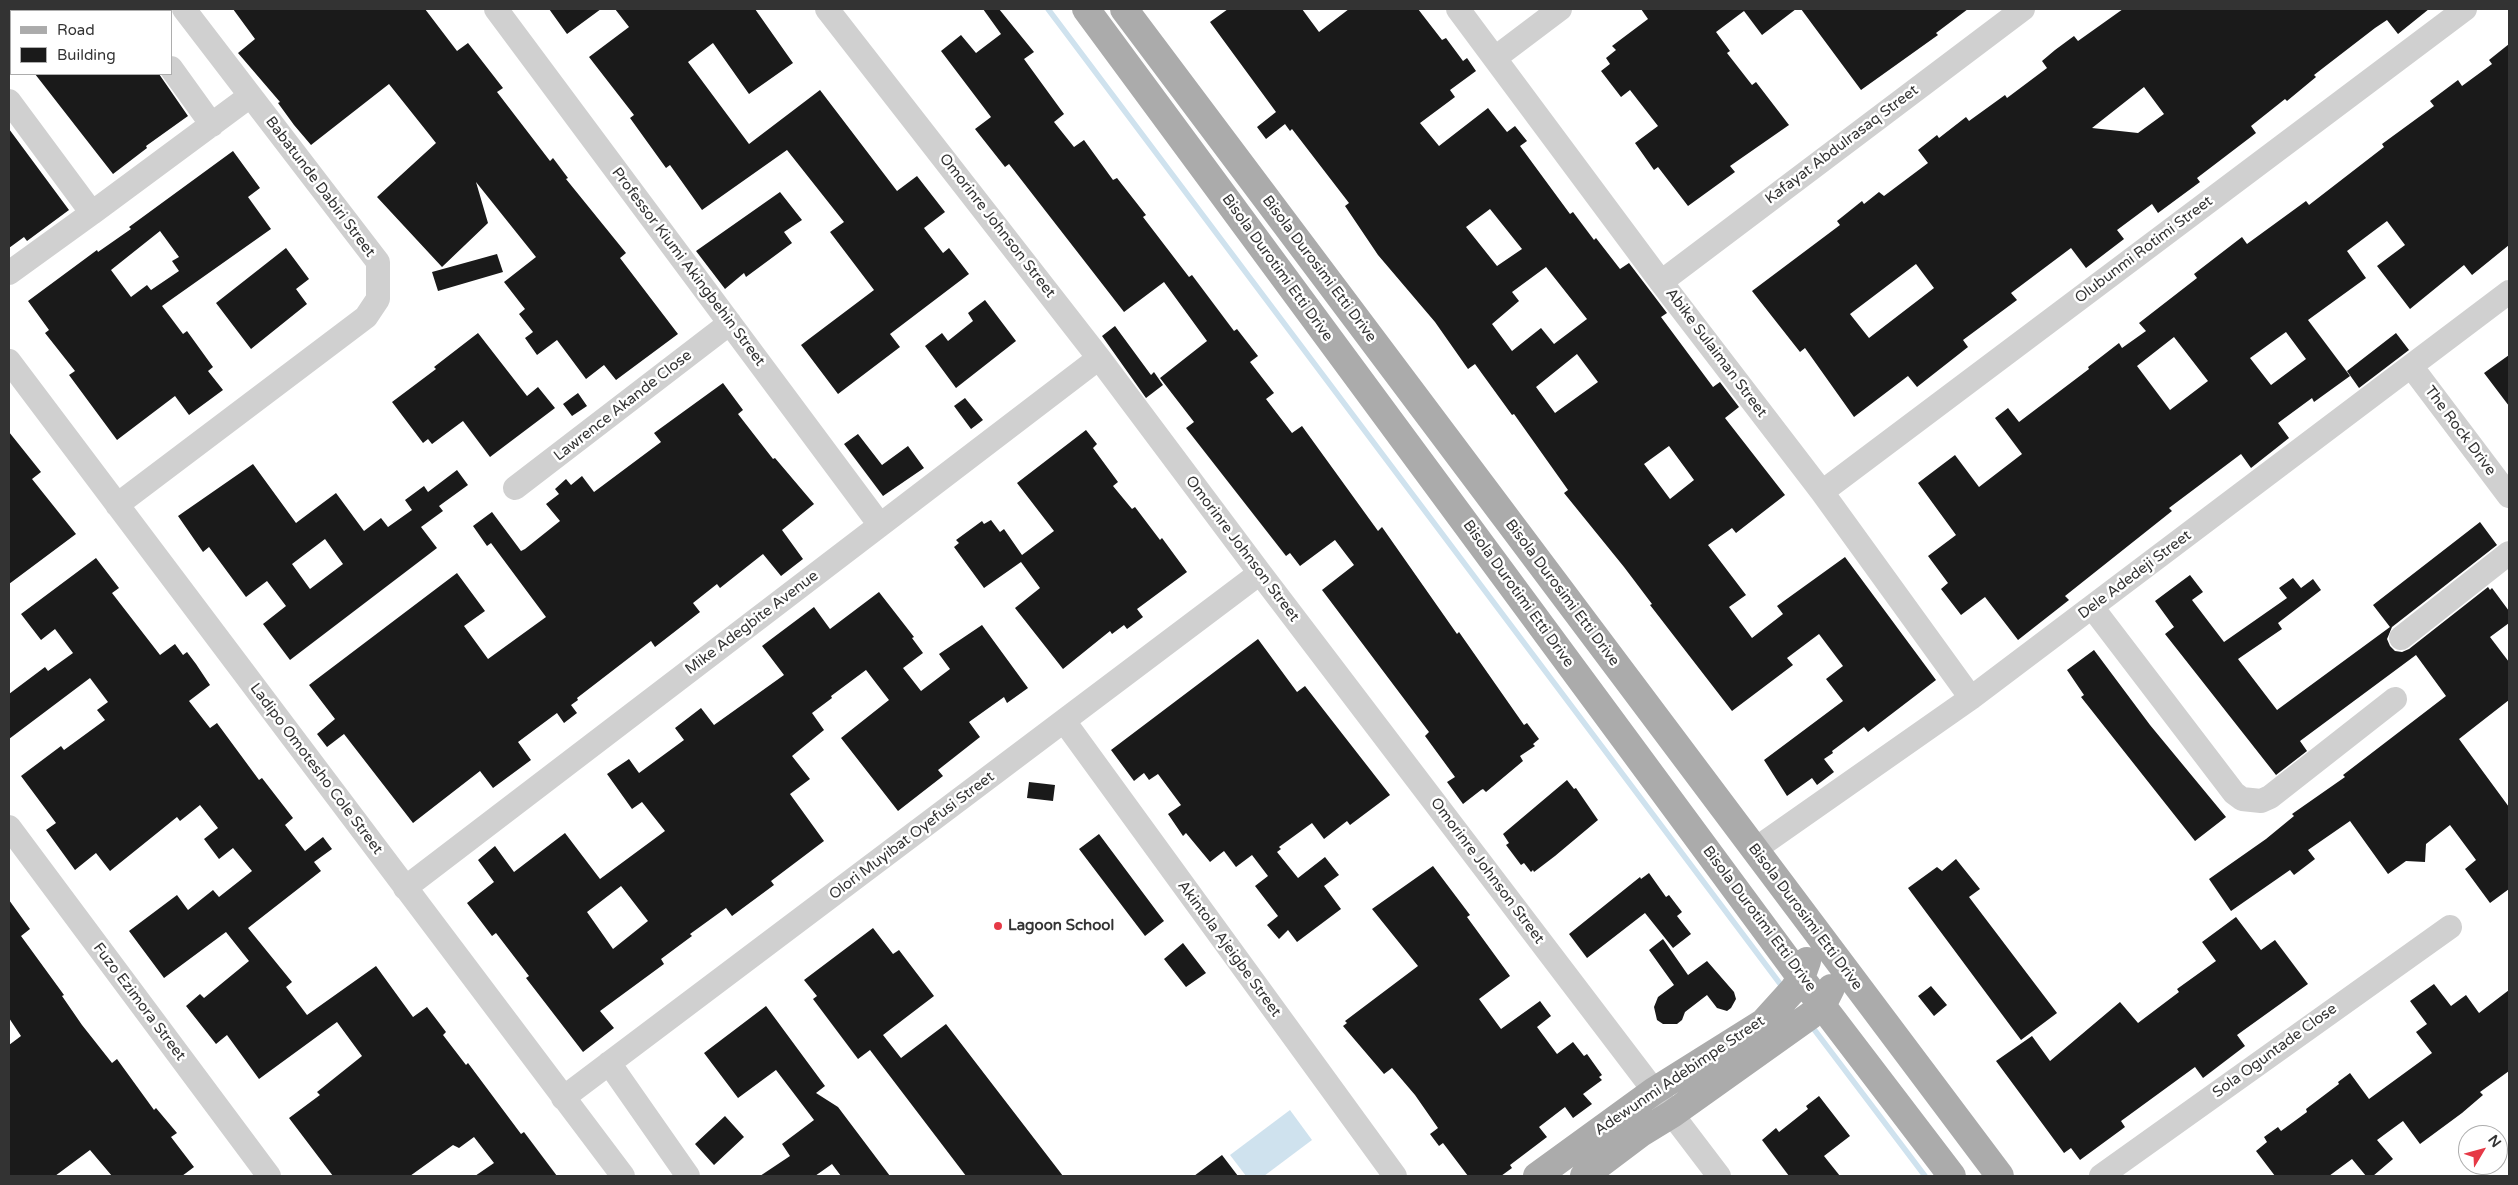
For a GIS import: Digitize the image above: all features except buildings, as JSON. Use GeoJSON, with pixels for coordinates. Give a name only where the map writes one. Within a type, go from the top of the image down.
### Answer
{"type":"FeatureCollection","features":[{"type":"Feature","properties":{"kind":"main road","name":"Bisola Durotimi Etti Drive"},"geometry":{"type":"LineString","coordinates":[[1086,9],[1802,1002],[1952,1176]]}},
{"type":"Feature","properties":{"kind":"main road","name":"Bisola Durosimi Etti Drive"},"geometry":{"type":"LineString","coordinates":[[1124,9],[2000,1176]]}},
{"type":"Feature","properties":{"kind":"main road","name":"Adewunmi Adebimpe Street"},"geometry":{"type":"LineString","coordinates":[[1537,1176],[1654,1090],[1764,1022],[1802,1002],[1817,934]]}},
{"type":"Feature","properties":{"kind":"main road","name":"Adewunmi Adebimpe Street"},"geometry":{"type":"LineString","coordinates":[[1584,1176],[1641,1133],[1672,1114],[1842,966]]}},
{"type":"Feature","properties":{"kind":"street","name":"Babatunde Dabiri Street"},"geometry":{"type":"LineString","coordinates":[[117,505],[366,317],[378,300],[378,262],[184,9]]}},
{"type":"Feature","properties":{"kind":"street","name":"Professor Kiumi Akingbehin Street"},"geometry":{"type":"LineString","coordinates":[[496,9],[880,525]]}},
{"type":"Feature","properties":{"kind":"street","name":"Omorinre Johnson Street"},"geometry":{"type":"LineString","coordinates":[[828,9],[1099,358],[1260,573],[1719,1176]]}},
{"type":"Feature","properties":{"kind":"street","name":"Abike Sulaiman Street"},"geometry":{"type":"LineString","coordinates":[[1458,9],[1661,282],[1822,492],[1971,698]]}},
{"type":"Feature","properties":{"kind":"street"},"geometry":{"type":"LineString","coordinates":[[1494,58],[1560,9]]}},
{"type":"Feature","properties":{"kind":"street","name":"Kafayat Abdulrasaq Street"},"geometry":{"type":"LineString","coordinates":[[1661,282],[2023,9]]}},
{"type":"Feature","properties":{"kind":"street","name":"Olubunmi Rotimi Street"},"geometry":{"type":"LineString","coordinates":[[1822,492],[2465,9]]}},
{"type":"Feature","properties":{"kind":"street"},"geometry":{"type":"LineString","coordinates":[[172,69],[212,125]]}},
{"type":"Feature","properties":{"kind":"street"},"geometry":{"type":"LineString","coordinates":[[9,273],[250,96]]}},
{"type":"Feature","properties":{"kind":"street"},"geometry":{"type":"LineString","coordinates":[[9,101],[92,213]]}},
{"type":"Feature","properties":{"kind":"street","name":"Dele Adedeji Street"},"geometry":{"type":"LineString","coordinates":[[1754,850],[1971,698],[2509,292]]}},
{"type":"Feature","properties":{"kind":"street","name":"Lawrence Akande Close"},"geometry":{"type":"LineString","coordinates":[[515,488],[730,323]]}},
{"type":"Feature","properties":{"kind":"street","name":"Mike Adegbite Avenue"},"geometry":{"type":"LineString","coordinates":[[405,888],[1099,358]]}},
{"type":"Feature","properties":{"kind":"street","name":"Ladipo Omotesho Cole Street"},"geometry":{"type":"LineString","coordinates":[[9,361],[622,1176]]}},
{"type":"Feature","properties":{"kind":"street","name":"The Rock Drive"},"geometry":{"type":"LineString","coordinates":[[2411,366],[2509,496]]}},
{"type":"Feature","properties":{"kind":"street"},"geometry":{"type":"LineString","coordinates":[[2401,638],[2509,553]]}},
{"type":"Feature","properties":{"kind":"street","name":"Olori Muyibat Oyefusi Street"},"geometry":{"type":"LineString","coordinates":[[563,1098],[1260,573]]}},
{"type":"Feature","properties":{"kind":"street"},"geometry":{"type":"LineString","coordinates":[[2092,607],[2234,793],[2242,799],[2261,801],[2270,796],[2395,699]]}},
{"type":"Feature","properties":{"kind":"street","name":"Akintola Ajeigbe Street"},"geometry":{"type":"LineString","coordinates":[[1064,721],[1394,1176]]}},
{"type":"Feature","properties":{"kind":"street","name":"Fuzo Ezimora Street"},"geometry":{"type":"LineString","coordinates":[[9,827],[269,1176]]}},
{"type":"Feature","properties":{"kind":"street","name":"Sola Oguntade Close"},"geometry":{"type":"LineString","coordinates":[[2101,1176],[2450,927]]}},
{"type":"Feature","properties":{"kind":"street"},"geometry":{"type":"LineString","coordinates":[[609,1064],[688,1176]]}},
{"type":"Feature","properties":{"kind":"water"},"geometry":{"type":"Polygon","coordinates":[[[1290,1110],[1312,1140],[1264,1176],[1246,1176],[1230,1155],[1290,1110]]]}},
{"type":"Feature","properties":{"kind":"waterway"},"geometry":{"type":"LineString","coordinates":[[1048,9],[1784,989]]}},
{"type":"Feature","properties":{"kind":"waterway"},"geometry":{"type":"LineString","coordinates":[[1810,1024],[1925,1176]]}},
{"type":"Feature","properties":{"kind":"place","name":"Lagoon School"},"geometry":{"type":"Point","coordinates":[998,926]}}]}
